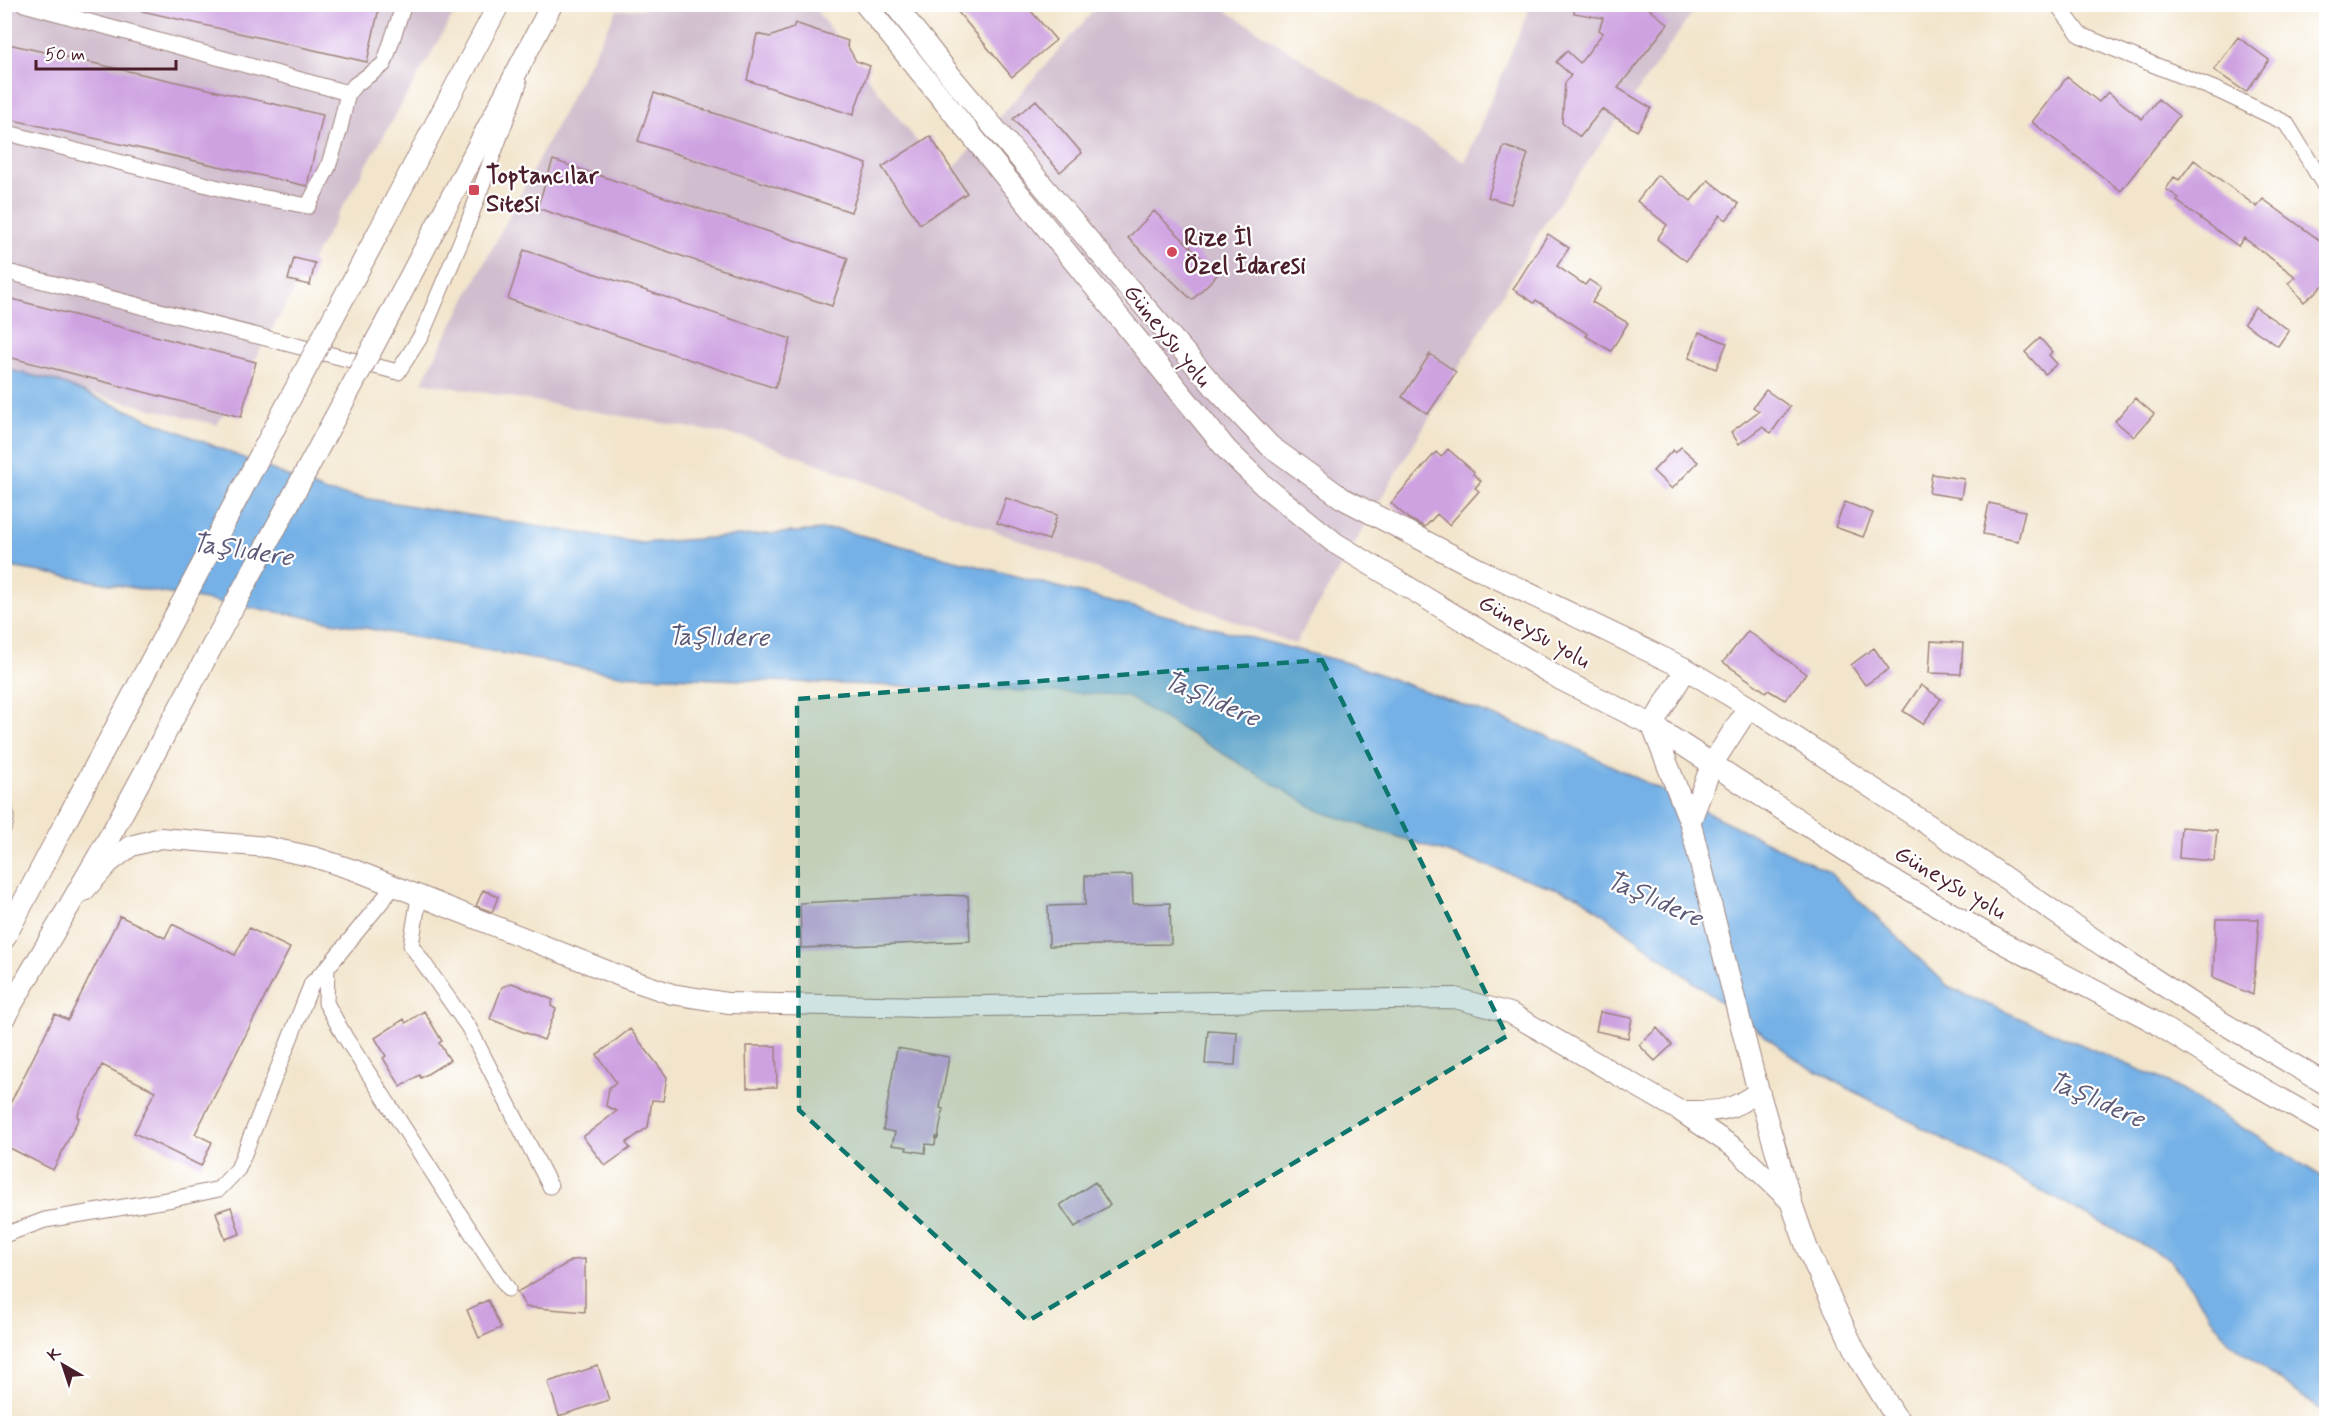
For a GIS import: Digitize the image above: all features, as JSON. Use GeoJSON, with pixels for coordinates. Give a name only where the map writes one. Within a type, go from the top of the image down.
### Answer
{"type":"FeatureCollection","features":[{"type":"Feature","properties":{"kind":"main road"},"geometry":{"type":"LineString","coordinates":[[4,939],[499,4]]}},
{"type":"Feature","properties":{"kind":"main road"},"geometry":{"type":"LineString","coordinates":[[4,1018],[114,829],[390,315],[552,4]]}},
{"type":"Feature","properties":{"kind":"main road","name":"Güneysu yolu"},"geometry":{"type":"LineString","coordinates":[[865,4],[1227,450],[1263,485],[1335,543],[1560,679],[1652,725],[1882,874],[2003,943],[2151,1020],[2232,1071],[2326,1125]]}},
{"type":"Feature","properties":{"kind":"main road"},"geometry":{"type":"LineString","coordinates":[[894,4],[954,80],[1131,291],[1219,392],[1270,446],[1353,503],[1480,570],[1686,669],[1749,707],[1927,824],[2205,1013],[2326,1084]]}},
{"type":"Feature","properties":{"kind":"main road"},"geometry":{"type":"LineString","coordinates":[[1686,669],[1652,725],[1690,822],[1756,1082],[1807,1248],[1855,1351],[1902,1424]]}},
{"type":"Feature","properties":{"kind":"main road"},"geometry":{"type":"LineString","coordinates":[[1690,822],[1712,764],[1749,707]]}},
{"type":"Feature","properties":{"kind":"street"},"geometry":{"type":"LineString","coordinates":[[24,4],[348,93]]}},
{"type":"Feature","properties":{"kind":"street"},"geometry":{"type":"LineString","coordinates":[[4,132],[234,192],[308,206],[328,167],[348,93],[355,85],[384,64],[404,4]]}},
{"type":"Feature","properties":{"kind":"street"},"geometry":{"type":"LineString","coordinates":[[2057,4],[2080,35],[2219,91],[2286,123],[2326,188]]}},
{"type":"Feature","properties":{"kind":"street"},"geometry":{"type":"LineString","coordinates":[[4,271],[398,372],[421,336],[464,234],[542,24]]}},
{"type":"Feature","properties":{"kind":"street"},"geometry":{"type":"LineString","coordinates":[[66,911],[116,858],[131,846],[161,838],[267,847],[315,857],[394,885],[419,897],[672,994],[728,1003],[925,1007],[1455,998],[1510,1013],[1680,1111],[1735,1148],[1791,1202]]}},
{"type":"Feature","properties":{"kind":"street"},"geometry":{"type":"LineString","coordinates":[[4,1235],[45,1220],[162,1201],[219,1189],[238,1169],[312,983],[327,968],[394,885]]}},
{"type":"Feature","properties":{"kind":"street"},"geometry":{"type":"LineString","coordinates":[[419,897],[411,945],[469,1028],[550,1186]]}},
{"type":"Feature","properties":{"kind":"street"},"geometry":{"type":"LineString","coordinates":[[327,968],[326,1003],[345,1037],[508,1289]]}},
{"type":"Feature","properties":{"kind":"street"},"geometry":{"type":"LineString","coordinates":[[1680,1111],[1723,1111],[1741,1104],[1756,1082]]}},
{"type":"Feature","properties":{"kind":"lane"},"geometry":{"type":"LineString","coordinates":[[4,794],[11,812],[10,826],[4,835]]}},
{"type":"Feature","properties":{"kind":"highlighted area"},"geometry":{"type":"Polygon","coordinates":[[[1322,660],[1507,1036],[1028,1321],[799,1110],[797,699],[1322,660]]]}},
{"type":"Feature","properties":{"kind":"shaded area"},"geometry":{"type":"Polygon","coordinates":[[[4,5],[459,5],[217,425],[5,372],[4,5]]]}},
{"type":"Feature","properties":{"kind":"shaded area"},"geometry":{"type":"Polygon","coordinates":[[[728,5],[812,5],[945,178],[1099,5],[1217,5],[1465,162],[1531,5],[1698,5],[1543,226],[1295,644],[750,438],[422,382],[617,10],[728,5]]]}},
{"type":"Feature","properties":{"kind":"water","name":"Taşlıdere"},"geometry":{"type":"Polygon","coordinates":[[[4,369],[56,381],[326,492],[641,543],[837,529],[1351,664],[1561,741],[1829,872],[1950,988],[2166,1081],[2326,1179],[2326,1414],[2228,1341],[2171,1260],[1803,1064],[1579,896],[1319,811],[1125,695],[620,675],[300,616],[5,566],[4,369]]]}},
{"type":"Feature","properties":{"kind":"building"},"geometry":{"type":"Polygon","coordinates":[[[142,4],[380,4],[367,62],[142,11],[142,4]]]}},
{"type":"Feature","properties":{"kind":"building"},"geometry":{"type":"Polygon","coordinates":[[[967,4],[1025,4],[1056,40],[1012,77],[958,12],[967,4]]]}},
{"type":"Feature","properties":{"kind":"building"},"geometry":{"type":"Polygon","coordinates":[[[1575,4],[1643,4],[1668,24],[1618,88],[1651,108],[1637,131],[1602,109],[1580,137],[1562,123],[1565,83],[1571,75],[1556,62],[1567,51],[1580,63],[1603,33],[1599,30],[1603,18],[1574,13],[1575,4]]]}},
{"type":"Feature","properties":{"kind":"building"},"geometry":{"type":"Polygon","coordinates":[[[795,23],[848,41],[847,45],[856,61],[870,66],[853,115],[747,80],[757,34],[770,37],[793,28],[795,23]]]}},
{"type":"Feature","properties":{"kind":"building"},"geometry":{"type":"Polygon","coordinates":[[[2238,37],[2269,60],[2246,92],[2214,70],[2238,37]]]}},
{"type":"Feature","properties":{"kind":"building"},"geometry":{"type":"Polygon","coordinates":[[[4,43],[323,115],[307,186],[4,118],[4,43]]]}},
{"type":"Feature","properties":{"kind":"building"},"geometry":{"type":"Polygon","coordinates":[[[2067,77],[2099,102],[2108,92],[2142,119],[2158,99],[2179,116],[2121,191],[2032,122],[2067,77]]]}},
{"type":"Feature","properties":{"kind":"building"},"geometry":{"type":"Polygon","coordinates":[[[654,93],[867,164],[851,212],[638,141],[654,93]]]}},
{"type":"Feature","properties":{"kind":"building"},"geometry":{"type":"Polygon","coordinates":[[[1036,100],[1082,153],[1060,172],[1013,119],[1036,100]]]}},
{"type":"Feature","properties":{"kind":"building"},"geometry":{"type":"Polygon","coordinates":[[[930,136],[967,193],[920,224],[882,167],[930,136]]]}},
{"type":"Feature","properties":{"kind":"building"},"geometry":{"type":"Polygon","coordinates":[[[1504,146],[1528,154],[1511,204],[1488,197],[1504,146]]]}},
{"type":"Feature","properties":{"kind":"building"},"geometry":{"type":"Polygon","coordinates":[[[553,160],[848,258],[832,306],[537,208],[553,160]]]}},
{"type":"Feature","properties":{"kind":"building"},"geometry":{"type":"Polygon","coordinates":[[[2194,160],[2257,207],[2263,199],[2326,245],[2326,283],[2304,302],[2288,283],[2296,277],[2244,238],[2238,246],[2177,201],[2179,198],[2166,189],[2174,177],[2179,180],[2194,160]]]}},
{"type":"Feature","properties":{"kind":"building"},"geometry":{"type":"Polygon","coordinates":[[[1657,175],[1691,201],[1708,180],[1739,204],[1726,220],[1720,215],[1686,261],[1657,239],[1667,225],[1637,201],[1657,175]]]}},
{"type":"Feature","properties":{"kind":"building"},"geometry":{"type":"Polygon","coordinates":[[[1154,211],[1218,274],[1192,300],[1128,238],[1154,211]]]}},
{"type":"Feature","properties":{"kind":"building"},"geometry":{"type":"Polygon","coordinates":[[[1548,234],[1569,248],[1557,266],[1585,285],[1589,280],[1601,288],[1592,302],[1628,323],[1611,351],[1536,300],[1534,303],[1513,289],[1548,234]]]}},
{"type":"Feature","properties":{"kind":"building"},"geometry":{"type":"Polygon","coordinates":[[[524,250],[791,339],[775,388],[508,299],[524,250]]]}},
{"type":"Feature","properties":{"kind":"building"},"geometry":{"type":"Polygon","coordinates":[[[294,258],[315,263],[310,285],[288,280],[294,258]]]}},
{"type":"Feature","properties":{"kind":"building"},"geometry":{"type":"Polygon","coordinates":[[[4,297],[256,362],[241,417],[4,356],[4,297]]]}},
{"type":"Feature","properties":{"kind":"building"},"geometry":{"type":"Polygon","coordinates":[[[2255,307],[2289,330],[2278,346],[2244,323],[2255,307]]]}},
{"type":"Feature","properties":{"kind":"building"},"geometry":{"type":"Polygon","coordinates":[[[1699,332],[1727,343],[1716,369],[1689,358],[1699,332]]]}},
{"type":"Feature","properties":{"kind":"building"},"geometry":{"type":"Polygon","coordinates":[[[2040,338],[2052,352],[2049,355],[2057,364],[2045,374],[2025,352],[2040,338]]]}},
{"type":"Feature","properties":{"kind":"building"},"geometry":{"type":"Polygon","coordinates":[[[1430,354],[1456,372],[1428,414],[1402,397],[1430,354]]]}},
{"type":"Feature","properties":{"kind":"building"},"geometry":{"type":"Polygon","coordinates":[[[1766,390],[1790,407],[1771,433],[1762,427],[1739,444],[1731,432],[1759,411],[1753,407],[1766,390]]]}},
{"type":"Feature","properties":{"kind":"building"},"geometry":{"type":"Polygon","coordinates":[[[2135,398],[2154,414],[2134,437],[2115,421],[2135,398]]]}},
{"type":"Feature","properties":{"kind":"building"},"geometry":{"type":"Polygon","coordinates":[[[1681,447],[1698,462],[1672,489],[1653,471],[1673,450],[1675,453],[1681,447]]]}},
{"type":"Feature","properties":{"kind":"building"},"geometry":{"type":"Polygon","coordinates":[[[1448,449],[1481,481],[1475,488],[1479,491],[1449,525],[1437,514],[1425,527],[1409,519],[1391,503],[1436,452],[1441,457],[1448,449]]]}},
{"type":"Feature","properties":{"kind":"building"},"geometry":{"type":"Polygon","coordinates":[[[1932,474],[1964,479],[1961,498],[1929,493],[1932,474]]]}},
{"type":"Feature","properties":{"kind":"building"},"geometry":{"type":"Polygon","coordinates":[[[1006,498],[1057,515],[1049,540],[997,523],[1006,498]]]}},
{"type":"Feature","properties":{"kind":"building"},"geometry":{"type":"Polygon","coordinates":[[[1845,502],[1873,513],[1863,537],[1835,527],[1845,502]]]}},
{"type":"Feature","properties":{"kind":"building"},"geometry":{"type":"Polygon","coordinates":[[[1989,503],[2025,511],[2018,541],[1983,534],[1989,503]]]}},
{"type":"Feature","properties":{"kind":"building"},"geometry":{"type":"Polygon","coordinates":[[[1748,631],[1806,674],[1785,700],[1768,690],[1766,692],[1723,662],[1748,631]]]}},
{"type":"Feature","properties":{"kind":"building"},"geometry":{"type":"Polygon","coordinates":[[[1931,641],[1963,643],[1961,674],[1929,673],[1931,641]]]}},
{"type":"Feature","properties":{"kind":"building"},"geometry":{"type":"Polygon","coordinates":[[[1874,648],[1889,669],[1865,685],[1851,665],[1874,648]]]}},
{"type":"Feature","properties":{"kind":"building"},"geometry":{"type":"Polygon","coordinates":[[[1921,685],[1941,699],[1923,724],[1903,711],[1921,685]]]}},
{"type":"Feature","properties":{"kind":"building"},"geometry":{"type":"Polygon","coordinates":[[[2181,827],[2217,830],[2214,861],[2179,858],[2181,827]]]}},
{"type":"Feature","properties":{"kind":"building"},"geometry":{"type":"Polygon","coordinates":[[[1132,875],[1133,904],[1170,903],[1171,944],[1049,946],[1048,906],[1085,905],[1085,876],[1132,875]]]}},
{"type":"Feature","properties":{"kind":"building"},"geometry":{"type":"Polygon","coordinates":[[[483,890],[498,897],[492,912],[476,906],[483,890]]]}},
{"type":"Feature","properties":{"kind":"building"},"geometry":{"type":"Polygon","coordinates":[[[948,895],[968,896],[970,941],[801,948],[800,903],[948,895]]]}},
{"type":"Feature","properties":{"kind":"building"},"geometry":{"type":"Polygon","coordinates":[[[120,916],[165,938],[172,924],[235,955],[249,928],[290,948],[195,1134],[212,1142],[201,1166],[134,1133],[155,1091],[102,1065],[53,1170],[4,1145],[4,1116],[55,1014],[68,1020],[120,916]]]}},
{"type":"Feature","properties":{"kind":"building"},"geometry":{"type":"Polygon","coordinates":[[[2216,919],[2259,919],[2253,995],[2213,978],[2216,919]]]}},
{"type":"Feature","properties":{"kind":"building"},"geometry":{"type":"Polygon","coordinates":[[[512,983],[553,1000],[551,1006],[556,1009],[544,1040],[490,1019],[502,987],[512,983]]]}},
{"type":"Feature","properties":{"kind":"building"},"geometry":{"type":"Polygon","coordinates":[[[424,1011],[442,1041],[439,1043],[450,1060],[421,1078],[419,1075],[401,1087],[383,1058],[386,1056],[375,1038],[404,1019],[406,1023],[424,1011]]]}},
{"type":"Feature","properties":{"kind":"building"},"geometry":{"type":"Polygon","coordinates":[[[1600,1012],[1632,1018],[1628,1038],[1596,1031],[1600,1012]]]}},
{"type":"Feature","properties":{"kind":"building"},"geometry":{"type":"Polygon","coordinates":[[[1657,1028],[1672,1045],[1655,1061],[1639,1045],[1657,1028]]]}},
{"type":"Feature","properties":{"kind":"building"},"geometry":{"type":"Polygon","coordinates":[[[630,1029],[667,1077],[663,1101],[652,1100],[648,1127],[626,1143],[630,1148],[605,1166],[583,1137],[617,1111],[606,1106],[609,1088],[616,1082],[597,1055],[630,1029]]]}},
{"type":"Feature","properties":{"kind":"building"},"geometry":{"type":"Polygon","coordinates":[[[1208,1030],[1237,1032],[1235,1065],[1205,1064],[1208,1030]]]}},
{"type":"Feature","properties":{"kind":"building"},"geometry":{"type":"Polygon","coordinates":[[[746,1046],[776,1046],[777,1087],[747,1088],[746,1046]]]}},
{"type":"Feature","properties":{"kind":"building"},"geometry":{"type":"Polygon","coordinates":[[[897,1048],[949,1057],[940,1108],[943,1109],[938,1138],[936,1137],[935,1145],[926,1144],[925,1153],[892,1145],[895,1132],[883,1130],[897,1048]]]}},
{"type":"Feature","properties":{"kind":"building"},"geometry":{"type":"Polygon","coordinates":[[[1095,1182],[1110,1205],[1075,1227],[1060,1205],[1095,1182]]]}},
{"type":"Feature","properties":{"kind":"building"},"geometry":{"type":"Polygon","coordinates":[[[231,1207],[240,1234],[225,1239],[216,1212],[231,1207]]]}},
{"type":"Feature","properties":{"kind":"building"},"geometry":{"type":"Polygon","coordinates":[[[585,1259],[585,1312],[526,1307],[517,1292],[573,1260],[585,1259]]]}},
{"type":"Feature","properties":{"kind":"building"},"geometry":{"type":"Polygon","coordinates":[[[488,1300],[501,1328],[479,1338],[467,1310],[488,1300]]]}},
{"type":"Feature","properties":{"kind":"building"},"geometry":{"type":"Polygon","coordinates":[[[598,1366],[609,1400],[559,1416],[548,1382],[598,1366]]]}},
{"type":"Feature","properties":{"kind":"place","name":"Toptancılar Sitesi"},"geometry":{"type":"Point","coordinates":[474,190]}},
{"type":"Feature","properties":{"kind":"place","name":"Rize İl Özel İdaresi"},"geometry":{"type":"Point","coordinates":[1172,252]}}]}
